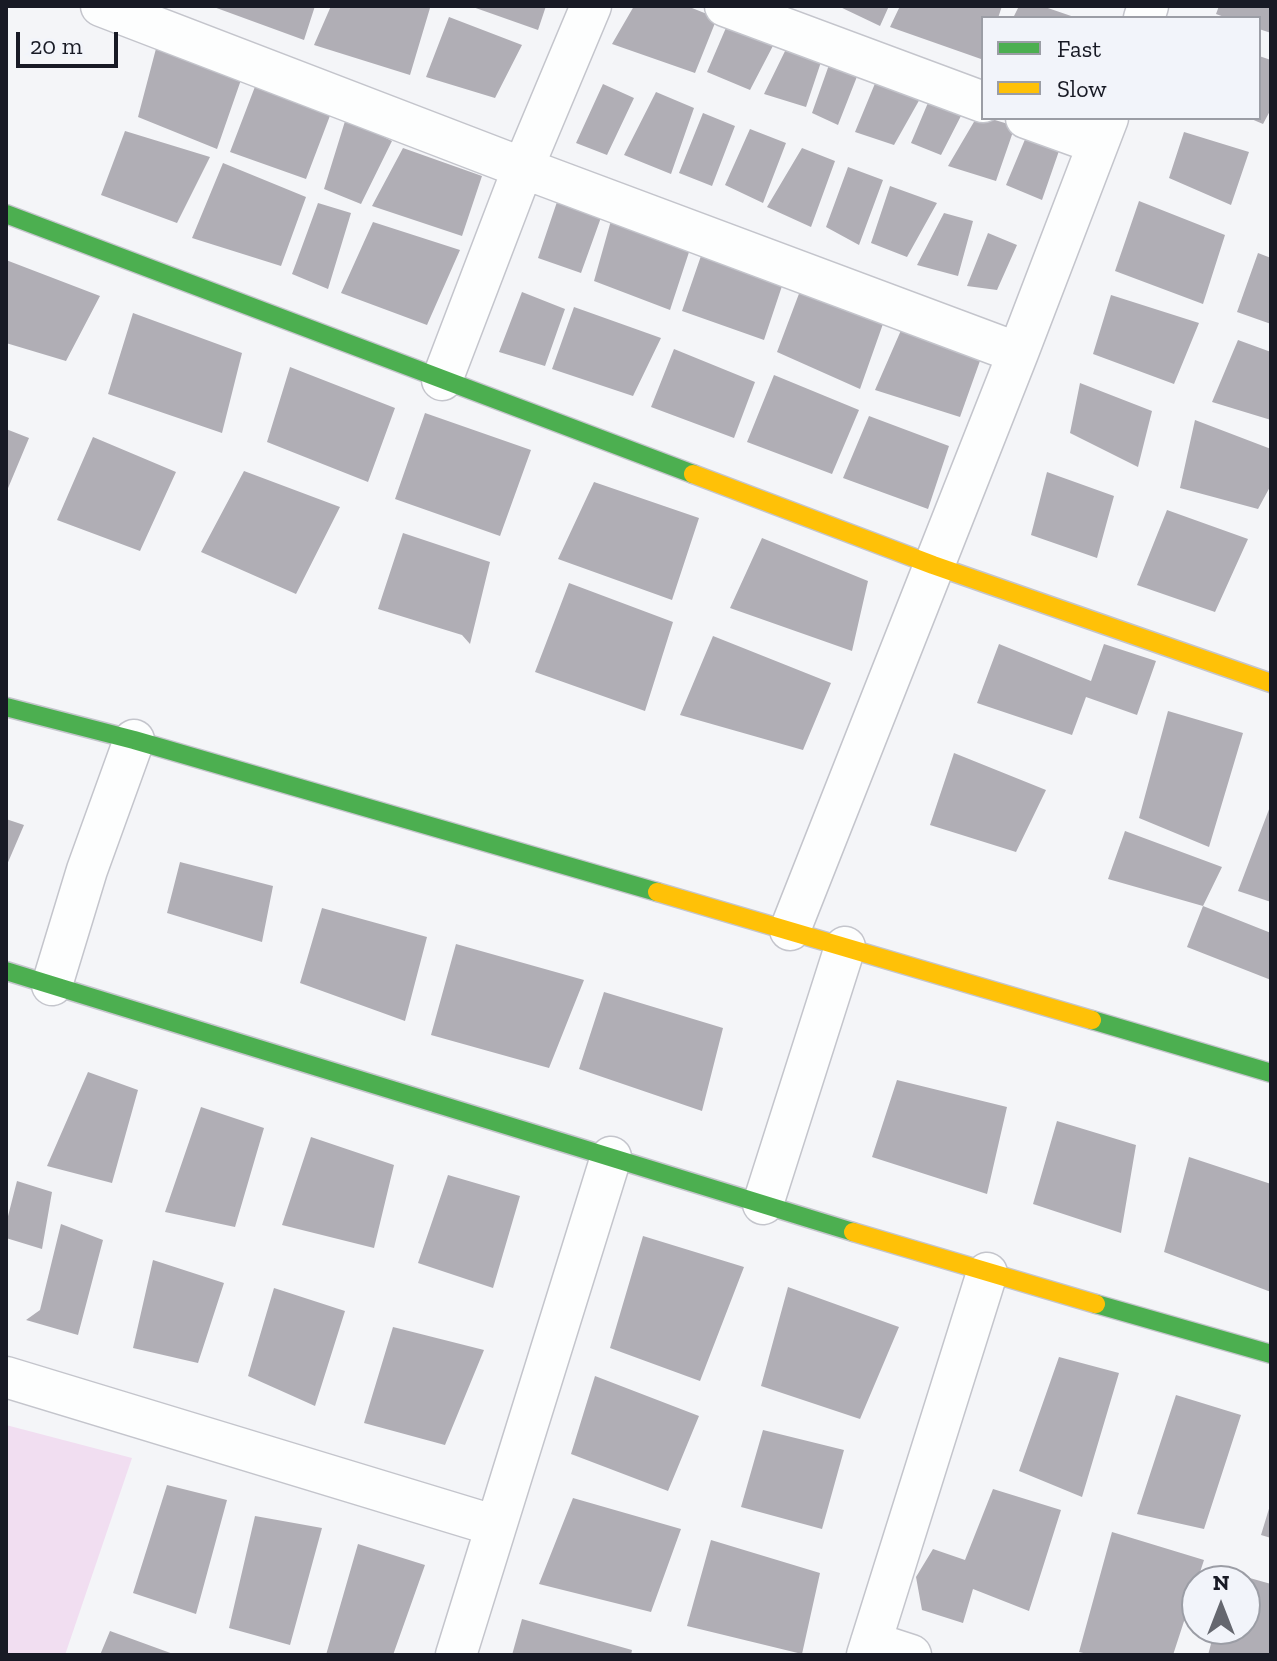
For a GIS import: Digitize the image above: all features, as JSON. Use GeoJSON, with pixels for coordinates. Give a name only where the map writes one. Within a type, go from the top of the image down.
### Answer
{"type":"FeatureCollection","features":[{"type":"Feature","properties":{"kind":"street"},"geometry":{"type":"LineString","coordinates":[[101,6],[1018,353]]}},
{"type":"Feature","properties":{"kind":"street"},"geometry":{"type":"LineString","coordinates":[[442,380],[523,168],[591,6]]}},
{"type":"Feature","properties":{"kind":"street"},"geometry":{"type":"LineString","coordinates":[[725,6],[981,101]]}},
{"type":"Feature","properties":{"kind":"street"},"geometry":{"type":"LineString","coordinates":[[790,930],[1103,131],[1038,120]]}},
{"type":"Feature","properties":{"kind":"street"},"geometry":{"type":"LineString","coordinates":[[6,214],[933,565],[1271,683]]}},
{"type":"Feature","properties":{"kind":"street"},"geometry":{"type":"LineString","coordinates":[[6,707],[134,740],[1271,1073]]}},
{"type":"Feature","properties":{"kind":"street"},"geometry":{"type":"LineString","coordinates":[[52,985],[87,870],[134,740]]}},
{"type":"Feature","properties":{"kind":"street"},"geometry":{"type":"LineString","coordinates":[[763,1204],[845,947]]}},
{"type":"Feature","properties":{"kind":"street"},"geometry":{"type":"LineString","coordinates":[[6,971],[987,1273],[1271,1354]]}},
{"type":"Feature","properties":{"kind":"street"},"geometry":{"type":"LineString","coordinates":[[456,1655],[611,1157]]}},
{"type":"Feature","properties":{"kind":"street"},"geometry":{"type":"LineString","coordinates":[[911,1655],[869,1649],[987,1273]]}},
{"type":"Feature","properties":{"kind":"street"},"geometry":{"type":"LineString","coordinates":[[6,1377],[496,1526]]}},
{"type":"Feature","properties":{"kind":"shaded area"},"geometry":{"type":"Polygon","coordinates":[[[6,1425],[132,1458],[65,1655],[6,1655],[6,1425]]]}},
{"type":"Feature","properties":{"kind":"building"},"geometry":{"type":"Polygon","coordinates":[[[211,6],[315,6],[304,40],[211,6]]]}},
{"type":"Feature","properties":{"kind":"building"},"geometry":{"type":"Polygon","coordinates":[[[331,6],[430,8],[410,75],[314,45],[331,6]]]}},
{"type":"Feature","properties":{"kind":"building"},"geometry":{"type":"Polygon","coordinates":[[[470,6],[546,6],[538,30],[470,6]]]}},
{"type":"Feature","properties":{"kind":"building"},"geometry":{"type":"Polygon","coordinates":[[[634,6],[687,6],[717,18],[695,73],[612,44],[634,6]]]}},
{"type":"Feature","properties":{"kind":"building"},"geometry":{"type":"Polygon","coordinates":[[[838,6],[889,6],[880,26],[838,6]]]}},
{"type":"Feature","properties":{"kind":"building"},"geometry":{"type":"Polygon","coordinates":[[[900,6],[1002,6],[999,16],[981,16],[981,59],[890,27],[900,6]]]}},
{"type":"Feature","properties":{"kind":"building"},"geometry":{"type":"Polygon","coordinates":[[[1019,6],[1042,6],[1071,16],[1014,16],[1019,6]]]}},
{"type":"Feature","properties":{"kind":"building"},"geometry":{"type":"Polygon","coordinates":[[[1219,6],[1271,6],[1271,33],[1261,30],[1261,16],[1216,14],[1219,6]]]}},
{"type":"Feature","properties":{"kind":"building"},"geometry":{"type":"Polygon","coordinates":[[[449,17],[522,45],[495,98],[426,77],[449,17]]]}},
{"type":"Feature","properties":{"kind":"building"},"geometry":{"type":"Polygon","coordinates":[[[728,23],[776,40],[750,90],[707,72],[728,23]]]}},
{"type":"Feature","properties":{"kind":"building"},"geometry":{"type":"Polygon","coordinates":[[[158,41],[242,77],[217,149],[138,117],[158,41]]]}},
{"type":"Feature","properties":{"kind":"building"},"geometry":{"type":"Polygon","coordinates":[[[787,47],[822,59],[806,107],[764,94],[787,47]]]}},
{"type":"Feature","properties":{"kind":"building"},"geometry":{"type":"Polygon","coordinates":[[[1261,57],[1271,60],[1271,109],[1263,124],[1254,120],[1261,120],[1261,57]]]}},
{"type":"Feature","properties":{"kind":"building"},"geometry":{"type":"Polygon","coordinates":[[[830,62],[858,74],[838,125],[812,113],[830,62]]]}},
{"type":"Feature","properties":{"kind":"building"},"geometry":{"type":"Polygon","coordinates":[[[876,81],[921,97],[894,145],[855,132],[876,81]]]}},
{"type":"Feature","properties":{"kind":"building"},"geometry":{"type":"Polygon","coordinates":[[[256,84],[331,113],[306,179],[230,152],[256,84]]]}},
{"type":"Feature","properties":{"kind":"building"},"geometry":{"type":"Polygon","coordinates":[[[603,84],[634,98],[607,155],[576,143],[603,84]]]}},
{"type":"Feature","properties":{"kind":"building"},"geometry":{"type":"Polygon","coordinates":[[[656,92],[694,108],[671,174],[624,155],[656,92]]]}},
{"type":"Feature","properties":{"kind":"building"},"geometry":{"type":"Polygon","coordinates":[[[930,98],[964,110],[941,155],[911,143],[930,98]]]}},
{"type":"Feature","properties":{"kind":"building"},"geometry":{"type":"Polygon","coordinates":[[[703,113],[735,126],[712,186],[679,173],[703,113]]]}},
{"type":"Feature","properties":{"kind":"building"},"geometry":{"type":"Polygon","coordinates":[[[978,115],[981,120],[995,120],[1015,126],[996,181],[948,166],[978,115]]]}},
{"type":"Feature","properties":{"kind":"building"},"geometry":{"type":"Polygon","coordinates":[[[346,118],[392,141],[361,204],[324,189],[346,118]]]}},
{"type":"Feature","properties":{"kind":"building"},"geometry":{"type":"Polygon","coordinates":[[[750,129],[786,143],[763,203],[725,185],[750,129]]]}},
{"type":"Feature","properties":{"kind":"building"},"geometry":{"type":"Polygon","coordinates":[[[125,131],[210,157],[177,223],[101,195],[125,131]]]}},
{"type":"Feature","properties":{"kind":"building"},"geometry":{"type":"Polygon","coordinates":[[[1184,132],[1249,152],[1231,205],[1169,178],[1184,132]]]}},
{"type":"Feature","properties":{"kind":"building"},"geometry":{"type":"Polygon","coordinates":[[[1026,137],[1060,148],[1042,200],[1006,185],[1026,137]]]}},
{"type":"Feature","properties":{"kind":"building"},"geometry":{"type":"Polygon","coordinates":[[[403,148],[482,176],[462,236],[372,206],[403,148]]]}},
{"type":"Feature","properties":{"kind":"building"},"geometry":{"type":"Polygon","coordinates":[[[802,148],[835,161],[811,227],[767,207],[802,148]]]}},
{"type":"Feature","properties":{"kind":"building"},"geometry":{"type":"Polygon","coordinates":[[[223,163],[306,197],[281,266],[192,238],[223,163]]]}},
{"type":"Feature","properties":{"kind":"building"},"geometry":{"type":"Polygon","coordinates":[[[848,167],[883,180],[859,245],[826,227],[848,167]]]}},
{"type":"Feature","properties":{"kind":"building"},"geometry":{"type":"Polygon","coordinates":[[[890,186],[937,203],[907,257],[871,243],[890,186]]]}},
{"type":"Feature","properties":{"kind":"building"},"geometry":{"type":"Polygon","coordinates":[[[559,196],[603,212],[581,273],[538,258],[559,196]]]}},
{"type":"Feature","properties":{"kind":"building"},"geometry":{"type":"Polygon","coordinates":[[[1139,201],[1225,235],[1203,304],[1115,271],[1139,201]]]}},
{"type":"Feature","properties":{"kind":"building"},"geometry":{"type":"Polygon","coordinates":[[[318,203],[351,213],[328,289],[292,274],[318,203]]]}},
{"type":"Feature","properties":{"kind":"building"},"geometry":{"type":"Polygon","coordinates":[[[944,213],[973,221],[958,276],[917,265],[944,213]]]}},
{"type":"Feature","properties":{"kind":"building"},"geometry":{"type":"Polygon","coordinates":[[[612,217],[691,246],[670,310],[594,281],[612,217]]]}},
{"type":"Feature","properties":{"kind":"building"},"geometry":{"type":"Polygon","coordinates":[[[373,222],[460,250],[427,325],[341,293],[373,222]]]}},
{"type":"Feature","properties":{"kind":"building"},"geometry":{"type":"Polygon","coordinates":[[[988,233],[1017,245],[997,290],[967,286],[988,233]]]}},
{"type":"Feature","properties":{"kind":"building"},"geometry":{"type":"Polygon","coordinates":[[[702,253],[783,283],[764,340],[682,311],[702,253]]]}},
{"type":"Feature","properties":{"kind":"building"},"geometry":{"type":"Polygon","coordinates":[[[1258,253],[1271,258],[1271,324],[1237,312],[1258,253]]]}},
{"type":"Feature","properties":{"kind":"building"},"geometry":{"type":"Polygon","coordinates":[[[6,260],[100,296],[66,361],[6,343],[6,260]]]}},
{"type":"Feature","properties":{"kind":"building"},"geometry":{"type":"Polygon","coordinates":[[[800,291],[884,321],[860,389],[777,352],[800,291]]]}},
{"type":"Feature","properties":{"kind":"building"},"geometry":{"type":"Polygon","coordinates":[[[522,292],[565,309],[545,366],[499,352],[522,292]]]}},
{"type":"Feature","properties":{"kind":"building"},"geometry":{"type":"Polygon","coordinates":[[[1111,295],[1199,323],[1174,384],[1093,354],[1111,295]]]}},
{"type":"Feature","properties":{"kind":"building"},"geometry":{"type":"Polygon","coordinates":[[[574,307],[661,338],[633,396],[552,369],[574,307]]]}},
{"type":"Feature","properties":{"kind":"building"},"geometry":{"type":"Polygon","coordinates":[[[133,313],[242,353],[222,433],[108,394],[133,313]]]}},
{"type":"Feature","properties":{"kind":"building"},"geometry":{"type":"Polygon","coordinates":[[[902,328],[981,358],[960,417],[875,390],[902,328]]]}},
{"type":"Feature","properties":{"kind":"building"},"geometry":{"type":"Polygon","coordinates":[[[1238,340],[1271,352],[1271,420],[1212,402],[1238,340]]]}},
{"type":"Feature","properties":{"kind":"building"},"geometry":{"type":"Polygon","coordinates":[[[674,349],[755,382],[734,438],[651,407],[674,349]]]}},
{"type":"Feature","properties":{"kind":"building"},"geometry":{"type":"Polygon","coordinates":[[[290,367],[395,408],[368,482],[267,442],[290,367]]]}},
{"type":"Feature","properties":{"kind":"building"},"geometry":{"type":"Polygon","coordinates":[[[774,375],[859,410],[832,474],[747,442],[774,375]]]}},
{"type":"Feature","properties":{"kind":"building"},"geometry":{"type":"Polygon","coordinates":[[[1080,383],[1152,411],[1138,467],[1070,433],[1080,383]]]}},
{"type":"Feature","properties":{"kind":"building"},"geometry":{"type":"Polygon","coordinates":[[[425,413],[531,450],[500,536],[395,499],[425,413]]]}},
{"type":"Feature","properties":{"kind":"building"},"geometry":{"type":"Polygon","coordinates":[[[869,416],[949,446],[928,509],[843,478],[869,416]]]}},
{"type":"Feature","properties":{"kind":"building"},"geometry":{"type":"Polygon","coordinates":[[[1195,420],[1271,449],[1271,485],[1258,509],[1180,488],[1195,420]]]}},
{"type":"Feature","properties":{"kind":"building"},"geometry":{"type":"Polygon","coordinates":[[[6,429],[29,438],[6,493],[6,429]]]}},
{"type":"Feature","properties":{"kind":"building"},"geometry":{"type":"Polygon","coordinates":[[[93,437],[176,472],[140,551],[57,520],[93,437]]]}},
{"type":"Feature","properties":{"kind":"building"},"geometry":{"type":"Polygon","coordinates":[[[244,471],[340,507],[296,594],[201,552],[244,471]]]}},
{"type":"Feature","properties":{"kind":"building"},"geometry":{"type":"Polygon","coordinates":[[[1047,472],[1114,496],[1097,558],[1031,535],[1047,472]]]}},
{"type":"Feature","properties":{"kind":"building"},"geometry":{"type":"Polygon","coordinates":[[[594,482],[699,518],[672,600],[558,559],[594,482]]]}},
{"type":"Feature","properties":{"kind":"building"},"geometry":{"type":"Polygon","coordinates":[[[1167,510],[1248,539],[1215,612],[1137,585],[1167,510]]]}},
{"type":"Feature","properties":{"kind":"building"},"geometry":{"type":"Polygon","coordinates":[[[403,533],[490,562],[470,644],[462,635],[378,609],[403,533]]]}},
{"type":"Feature","properties":{"kind":"building"},"geometry":{"type":"Polygon","coordinates":[[[762,538],[868,581],[852,651],[730,608],[762,538]]]}},
{"type":"Feature","properties":{"kind":"building"},"geometry":{"type":"Polygon","coordinates":[[[569,583],[673,622],[645,711],[535,672],[569,583]]]}},
{"type":"Feature","properties":{"kind":"building"},"geometry":{"type":"Polygon","coordinates":[[[713,636],[831,683],[803,750],[680,715],[713,636]]]}},
{"type":"Feature","properties":{"kind":"building"},"geometry":{"type":"Polygon","coordinates":[[[999,644],[1091,681],[1104,644],[1156,661],[1137,715],[1086,697],[1072,735],[977,703],[999,644]]]}},
{"type":"Feature","properties":{"kind":"building"},"geometry":{"type":"Polygon","coordinates":[[[1168,711],[1243,733],[1209,847],[1139,818],[1168,711]]]}},
{"type":"Feature","properties":{"kind":"building"},"geometry":{"type":"Polygon","coordinates":[[[954,753],[1046,790],[1016,852],[930,825],[954,753]]]}},
{"type":"Feature","properties":{"kind":"building"},"geometry":{"type":"Polygon","coordinates":[[[1271,804],[1271,902],[1238,891],[1271,804]]]}},
{"type":"Feature","properties":{"kind":"building"},"geometry":{"type":"Polygon","coordinates":[[[6,819],[24,825],[6,867],[6,819]]]}},
{"type":"Feature","properties":{"kind":"building"},"geometry":{"type":"Polygon","coordinates":[[[1125,831],[1222,867],[1203,906],[1108,879],[1125,831]]]}},
{"type":"Feature","properties":{"kind":"building"},"geometry":{"type":"Polygon","coordinates":[[[180,862],[273,886],[262,942],[167,913],[180,862]]]}},
{"type":"Feature","properties":{"kind":"building"},"geometry":{"type":"Polygon","coordinates":[[[1203,906],[1271,933],[1271,980],[1187,947],[1203,906]]]}},
{"type":"Feature","properties":{"kind":"building"},"geometry":{"type":"Polygon","coordinates":[[[322,908],[427,937],[405,1021],[300,983],[322,908]]]}},
{"type":"Feature","properties":{"kind":"building"},"geometry":{"type":"Polygon","coordinates":[[[456,944],[584,980],[549,1068],[431,1035],[456,944]]]}},
{"type":"Feature","properties":{"kind":"building"},"geometry":{"type":"Polygon","coordinates":[[[604,992],[723,1028],[702,1111],[579,1069],[604,992]]]}},
{"type":"Feature","properties":{"kind":"building"},"geometry":{"type":"Polygon","coordinates":[[[88,1072],[138,1090],[112,1183],[47,1166],[88,1072]]]}},
{"type":"Feature","properties":{"kind":"building"},"geometry":{"type":"Polygon","coordinates":[[[897,1080],[1007,1107],[987,1194],[872,1157],[897,1080]]]}},
{"type":"Feature","properties":{"kind":"building"},"geometry":{"type":"Polygon","coordinates":[[[201,1107],[264,1128],[235,1227],[165,1212],[201,1107]]]}},
{"type":"Feature","properties":{"kind":"building"},"geometry":{"type":"Polygon","coordinates":[[[1057,1121],[1136,1145],[1121,1233],[1033,1204],[1057,1121]]]}},
{"type":"Feature","properties":{"kind":"building"},"geometry":{"type":"Polygon","coordinates":[[[311,1137],[394,1165],[374,1248],[282,1225],[311,1137]]]}},
{"type":"Feature","properties":{"kind":"building"},"geometry":{"type":"Polygon","coordinates":[[[1189,1157],[1271,1184],[1271,1292],[1164,1252],[1189,1157]]]}},
{"type":"Feature","properties":{"kind":"building"},"geometry":{"type":"Polygon","coordinates":[[[448,1175],[520,1196],[493,1288],[418,1263],[448,1175]]]}},
{"type":"Feature","properties":{"kind":"building"},"geometry":{"type":"Polygon","coordinates":[[[17,1181],[52,1192],[42,1249],[6,1238],[6,1224],[17,1181]]]}},
{"type":"Feature","properties":{"kind":"building"},"geometry":{"type":"Polygon","coordinates":[[[61,1224],[103,1240],[78,1335],[26,1320],[40,1310],[61,1224]]]}},
{"type":"Feature","properties":{"kind":"building"},"geometry":{"type":"Polygon","coordinates":[[[643,1236],[744,1267],[700,1381],[610,1348],[643,1236]]]}},
{"type":"Feature","properties":{"kind":"building"},"geometry":{"type":"Polygon","coordinates":[[[153,1260],[224,1283],[198,1363],[133,1348],[153,1260]]]}},
{"type":"Feature","properties":{"kind":"building"},"geometry":{"type":"Polygon","coordinates":[[[788,1287],[899,1327],[860,1419],[761,1386],[788,1287]]]}},
{"type":"Feature","properties":{"kind":"building"},"geometry":{"type":"Polygon","coordinates":[[[274,1288],[345,1311],[315,1406],[248,1376],[274,1288]]]}},
{"type":"Feature","properties":{"kind":"building"},"geometry":{"type":"Polygon","coordinates":[[[393,1327],[484,1350],[445,1445],[364,1423],[393,1327]]]}},
{"type":"Feature","properties":{"kind":"building"},"geometry":{"type":"Polygon","coordinates":[[[1059,1357],[1119,1373],[1082,1497],[1019,1471],[1059,1357]]]}},
{"type":"Feature","properties":{"kind":"building"},"geometry":{"type":"Polygon","coordinates":[[[595,1376],[699,1416],[668,1491],[571,1454],[595,1376]]]}},
{"type":"Feature","properties":{"kind":"building"},"geometry":{"type":"Polygon","coordinates":[[[1176,1395],[1241,1415],[1204,1529],[1137,1514],[1176,1395]]]}},
{"type":"Feature","properties":{"kind":"building"},"geometry":{"type":"Polygon","coordinates":[[[763,1430],[844,1450],[822,1529],[741,1507],[763,1430]]]}},
{"type":"Feature","properties":{"kind":"building"},"geometry":{"type":"Polygon","coordinates":[[[167,1485],[227,1500],[196,1614],[133,1593],[167,1485]]]}},
{"type":"Feature","properties":{"kind":"building"},"geometry":{"type":"Polygon","coordinates":[[[993,1489],[1061,1510],[1029,1611],[973,1589],[963,1623],[922,1610],[916,1577],[933,1549],[965,1560],[993,1489]]]}},
{"type":"Feature","properties":{"kind":"building"},"geometry":{"type":"Polygon","coordinates":[[[573,1498],[681,1529],[651,1612],[539,1584],[573,1498]]]}},
{"type":"Feature","properties":{"kind":"building"},"geometry":{"type":"Polygon","coordinates":[[[1271,1502],[1271,1538],[1261,1535],[1271,1502]]]}},
{"type":"Feature","properties":{"kind":"building"},"geometry":{"type":"Polygon","coordinates":[[[255,1516],[322,1528],[290,1645],[229,1628],[255,1516]]]}},
{"type":"Feature","properties":{"kind":"building"},"geometry":{"type":"Polygon","coordinates":[[[1112,1532],[1204,1560],[1202,1565],[1181,1565],[1181,1630],[1173,1655],[1092,1655],[1079,1652],[1112,1532]]]}},
{"type":"Feature","properties":{"kind":"building"},"geometry":{"type":"Polygon","coordinates":[[[711,1540],[820,1573],[802,1654],[687,1626],[711,1540]]]}},
{"type":"Feature","properties":{"kind":"building"},"geometry":{"type":"Polygon","coordinates":[[[358,1544],[425,1565],[393,1655],[326,1655],[358,1544]]]}},
{"type":"Feature","properties":{"kind":"building"},"geometry":{"type":"Polygon","coordinates":[[[1261,1581],[1271,1584],[1271,1655],[1208,1655],[1211,1645],[1261,1645],[1261,1581]]]}},
{"type":"Feature","properties":{"kind":"building"},"geometry":{"type":"Polygon","coordinates":[[[522,1619],[632,1650],[631,1655],[512,1655],[522,1619]]]}},
{"type":"Feature","properties":{"kind":"building"},"geometry":{"type":"Polygon","coordinates":[[[110,1631],[176,1655],[100,1655],[110,1631]]]}},
{"type":"Feature","properties":{"kind":"traffic: fast"},"geometry":{"type":"LineString","coordinates":[[6,214],[693,474]]}},
{"type":"Feature","properties":{"kind":"traffic: fast"},"geometry":{"type":"LineString","coordinates":[[6,707],[134,740],[657,892]]}},
{"type":"Feature","properties":{"kind":"traffic: fast"},"geometry":{"type":"LineString","coordinates":[[6,971],[853,1232]]}},
{"type":"Feature","properties":{"kind":"traffic: fast"},"geometry":{"type":"LineString","coordinates":[[1092,1020],[1271,1073]]}},
{"type":"Feature","properties":{"kind":"traffic: fast"},"geometry":{"type":"LineString","coordinates":[[1096,1304],[1271,1354]]}},
{"type":"Feature","properties":{"kind":"traffic: slow"},"geometry":{"type":"LineString","coordinates":[[693,474],[933,565],[1271,683]]}},
{"type":"Feature","properties":{"kind":"traffic: slow"},"geometry":{"type":"LineString","coordinates":[[657,892],[1092,1020]]}},
{"type":"Feature","properties":{"kind":"traffic: slow"},"geometry":{"type":"LineString","coordinates":[[853,1232],[1096,1304]]}}]}
